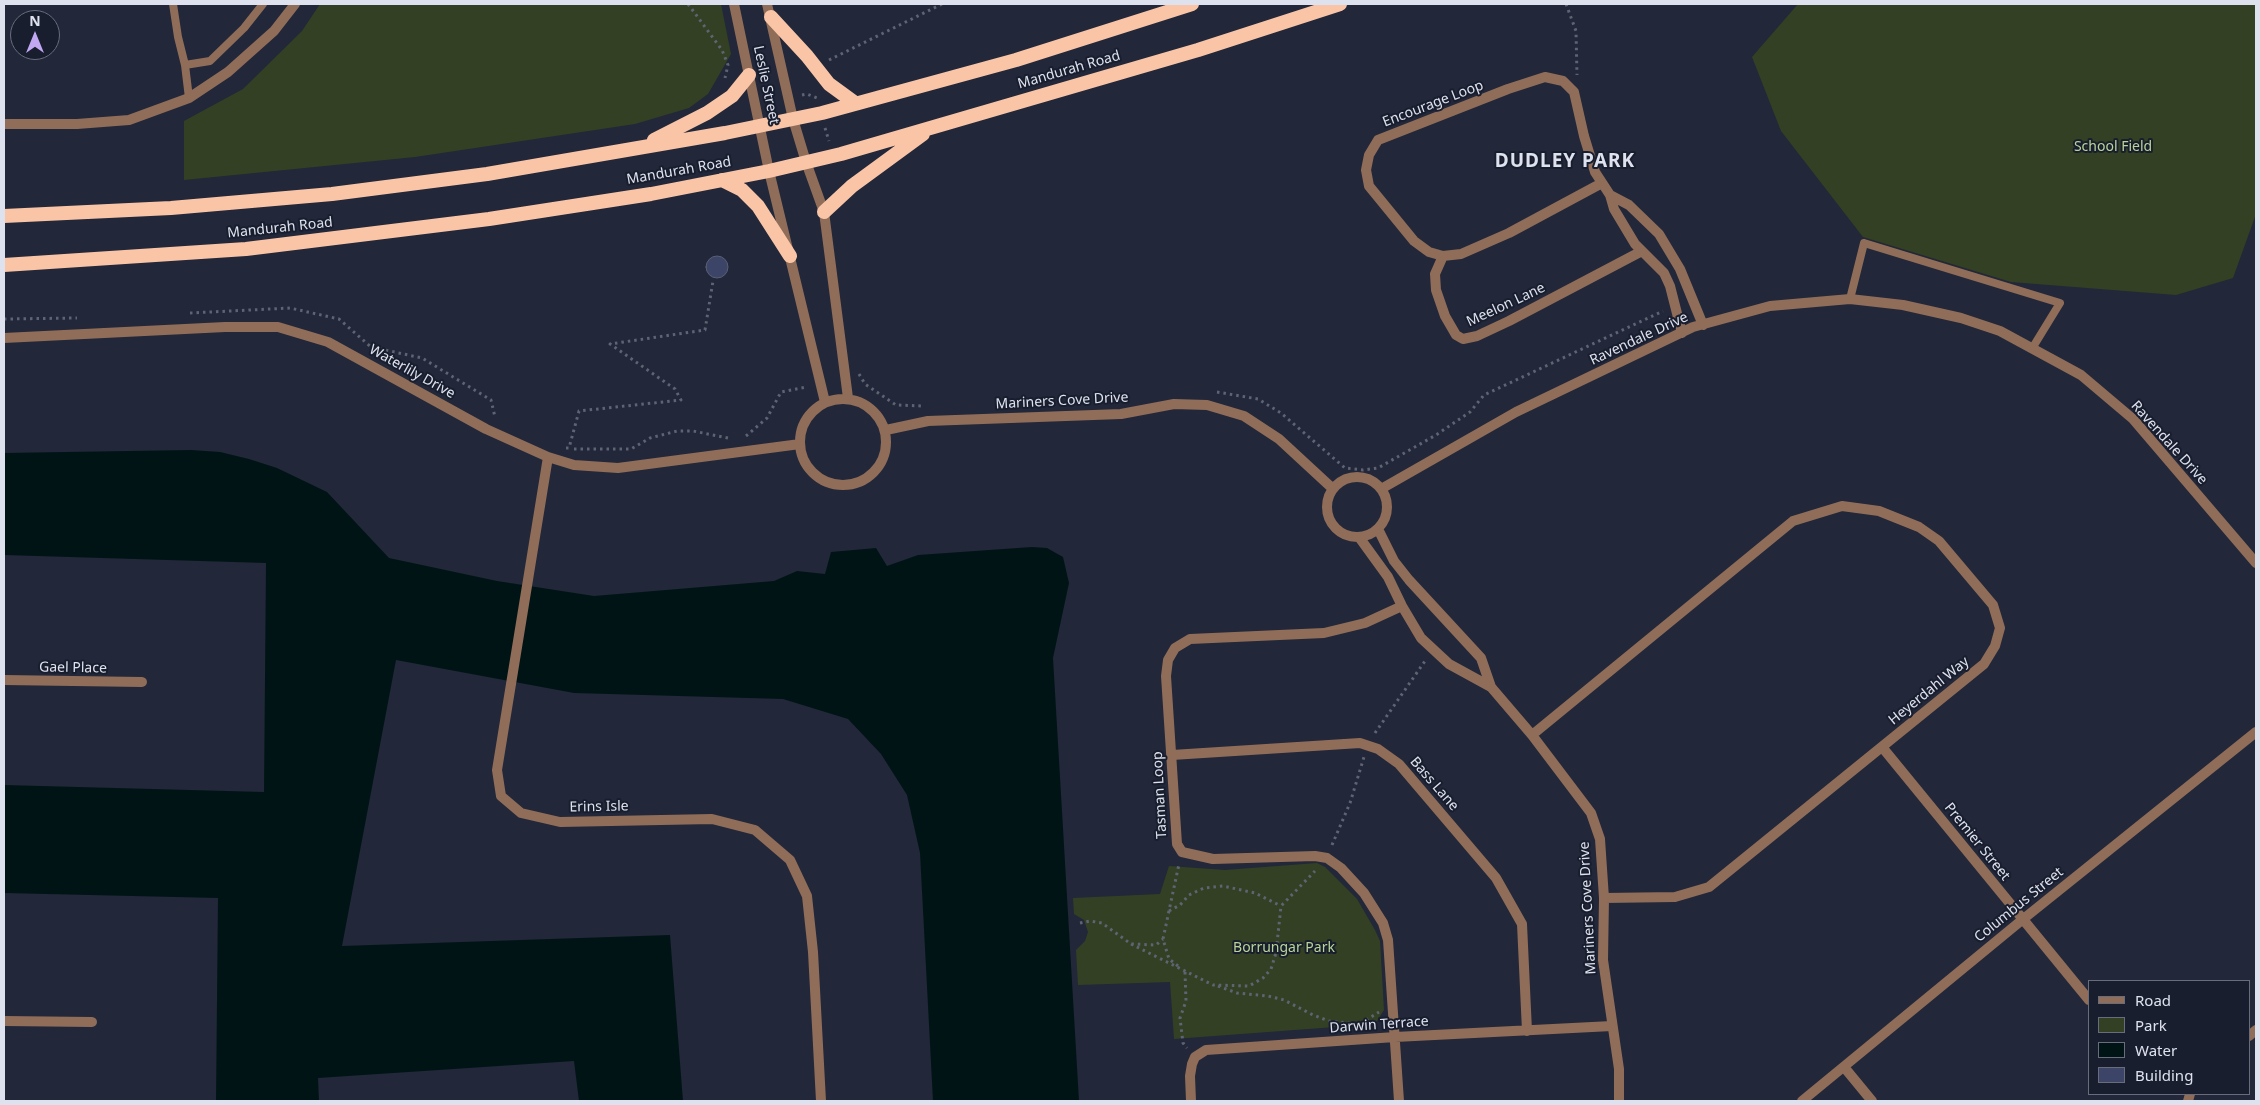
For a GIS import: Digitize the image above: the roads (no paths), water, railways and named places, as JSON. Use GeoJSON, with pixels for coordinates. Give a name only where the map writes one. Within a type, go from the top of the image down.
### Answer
{"type":"FeatureCollection","features":[{"type":"Feature","properties":{"kind":"highway","name":"Mandurah Road"},"geometry":{"type":"LineString","coordinates":[[4,216],[171,208],[332,194],[487,174],[761,126],[1016,60],[1192,4]]}},
{"type":"Feature","properties":{"kind":"highway","name":"Mandurah Road"},"geometry":{"type":"LineString","coordinates":[[4,265],[246,249],[489,219],[651,194],[769,171],[932,128],[1198,50],[1340,4]]}},
{"type":"Feature","properties":{"kind":"highway"},"geometry":{"type":"LineString","coordinates":[[769,11],[829,84],[855,103]]}},
{"type":"Feature","properties":{"kind":"highway"},"geometry":{"type":"LineString","coordinates":[[642,146],[707,113],[732,96],[749,75]]}},
{"type":"Feature","properties":{"kind":"highway"},"geometry":{"type":"LineString","coordinates":[[824,212],[852,186],[932,128]]}},
{"type":"Feature","properties":{"kind":"highway"},"geometry":{"type":"LineString","coordinates":[[722,180],[742,190],[758,206],[790,256]]}},
{"type":"Feature","properties":{"kind":"street"},"geometry":{"type":"LineString","coordinates":[[4,124],[77,124],[129,120],[189,98],[228,72],[274,31],[295,4]]}},
{"type":"Feature","properties":{"kind":"street","name":"Leslie Street"},"geometry":{"type":"LineString","coordinates":[[734,4],[769,171]]}},
{"type":"Feature","properties":{"kind":"street","name":"Leslie Street"},"geometry":{"type":"LineString","coordinates":[[769,11],[793,119],[806,162]]}},
{"type":"Feature","properties":{"kind":"street","name":"Encourage Loop"},"geometry":{"type":"LineString","coordinates":[[1443,256],[1428,252],[1414,241],[1369,186],[1366,170],[1367,162],[1378,140],[1508,90],[1545,78],[1563,81],[1574,92],[1586,145],[1595,172],[1610,195],[1614,209],[1635,244],[1664,273],[1670,286],[1682,333]]}},
{"type":"Feature","properties":{"kind":"street"},"geometry":{"type":"LineString","coordinates":[[806,162],[824,212],[848,398]]}},
{"type":"Feature","properties":{"kind":"street"},"geometry":{"type":"LineString","coordinates":[[769,171],[825,402]]}},
{"type":"Feature","properties":{"kind":"street"},"geometry":{"type":"LineString","coordinates":[[1443,256],[1461,254],[1509,233],[1602,183]]}},
{"type":"Feature","properties":{"kind":"street","name":"Encourage Loop"},"geometry":{"type":"LineString","coordinates":[[1610,195],[1629,205],[1659,234],[1680,269],[1703,325]]}},
{"type":"Feature","properties":{"kind":"street","name":"Meelon Lane"},"geometry":{"type":"LineString","coordinates":[[1443,256],[1435,274],[1436,290],[1445,316],[1456,334],[1463,339],[1477,336],[1501,325],[1642,251]]}},
{"type":"Feature","properties":{"kind":"street","name":"Ravendale Drive"},"geometry":{"type":"LineString","coordinates":[[1381,488],[1516,412],[1682,333],[1770,306],[1850,299],[1903,305],[1960,318],[2000,330],[2033,347],[2081,376],[2133,419],[2256,563]]}},
{"type":"Feature","properties":{"kind":"street","name":"Waterlily Drive"},"geometry":{"type":"LineString","coordinates":[[4,338],[225,326],[278,328],[328,342],[486,429],[548,457],[574,465],[618,468],[800,444]]}},
{"type":"Feature","properties":{"kind":"street"},"geometry":{"type":"LineString","coordinates":[[848,398],[864,404],[878,415],[886,430],[887,448],[880,465],[867,478],[850,484],[832,484],[816,476],[804,462],[800,444],[803,425],[814,409],[825,402],[848,398]]}},
{"type":"Feature","properties":{"kind":"street","name":"Mariners Cove Drive"},"geometry":{"type":"LineString","coordinates":[[886,430],[928,421],[1030,416],[1105,415],[1121,414],[1174,404],[1207,405],[1244,416],[1279,439],[1332,488]]}},
{"type":"Feature","properties":{"kind":"street","name":"Erins Isle"},"geometry":{"type":"LineString","coordinates":[[548,457],[497,770],[502,796],[520,813],[560,822],[712,819],[756,830],[790,860],[807,896],[813,952],[821,1101]]}},
{"type":"Feature","properties":{"kind":"street"},"geometry":{"type":"LineString","coordinates":[[1356,477],[1369,479],[1381,488],[1387,504],[1386,515],[1378,529],[1360,537],[1353,537],[1340,532],[1329,518],[1327,504],[1332,488],[1348,478],[1356,477]]}},
{"type":"Feature","properties":{"kind":"street","name":"Heyerdahl Way"},"geometry":{"type":"LineString","coordinates":[[1532,736],[1793,520],[1842,506],[1880,511],[1919,527],[1939,541],[1993,605],[2000,628],[1995,646],[1984,664],[1709,887],[1675,897],[1604,898]]}},
{"type":"Feature","properties":{"kind":"street","name":"Mariners Cove Drive"},"geometry":{"type":"LineString","coordinates":[[1378,529],[1394,561],[1409,580],[1481,658],[1491,687],[1532,736],[1591,813],[1600,839],[1604,898],[1603,960],[1619,1069],[1619,1101]]}},
{"type":"Feature","properties":{"kind":"street","name":"Mariners Cove Drive"},"geometry":{"type":"LineString","coordinates":[[1360,537],[1388,577],[1421,638],[1449,664],[1491,687]]}},
{"type":"Feature","properties":{"kind":"street","name":"Tasman Loop"},"geometry":{"type":"LineString","coordinates":[[1399,1101],[1388,940],[1383,923],[1364,893],[1342,868],[1327,858],[1315,856],[1213,859],[1182,852],[1177,844],[1166,676],[1168,660],[1175,648],[1190,639],[1324,633],[1366,623],[1402,606]]}},
{"type":"Feature","properties":{"kind":"street","name":"Gael Place"},"geometry":{"type":"LineString","coordinates":[[4,680],[142,682]]}},
{"type":"Feature","properties":{"kind":"street","name":"Columbus Street"},"geometry":{"type":"LineString","coordinates":[[1802,1101],[2022,920],[2256,732]]}},
{"type":"Feature","properties":{"kind":"street","name":"Bass Lane"},"geometry":{"type":"LineString","coordinates":[[1172,755],[1360,743],[1378,749],[1399,764],[1496,878],[1522,924],[1527,1031]]}},
{"type":"Feature","properties":{"kind":"street","name":"Premier Street"},"geometry":{"type":"LineString","coordinates":[[1882,748],[2088,999]]}},
{"type":"Feature","properties":{"kind":"street"},"geometry":{"type":"LineString","coordinates":[[4,1021],[92,1022]]}},
{"type":"Feature","properties":{"kind":"street","name":"Darwin Terrace"},"geometry":{"type":"LineString","coordinates":[[1191,1101],[1190,1076],[1195,1057],[1206,1050],[1395,1037],[1612,1026]]}},
{"type":"Feature","properties":{"kind":"street"},"geometry":{"type":"LineString","coordinates":[[1844,1067],[1872,1101]]}},
{"type":"Feature","properties":{"kind":"lane"},"geometry":{"type":"LineString","coordinates":[[173,4],[185,65],[189,98]]}},
{"type":"Feature","properties":{"kind":"lane"},"geometry":{"type":"LineString","coordinates":[[185,65],[210,60],[244,28],[263,4]]}},
{"type":"Feature","properties":{"kind":"lane"},"geometry":{"type":"LineString","coordinates":[[1850,299],[1864,243],[2060,302],[2033,347]]}},
{"type":"Feature","properties":{"kind":"water"},"geometry":{"type":"Polygon","coordinates":[[[191,450],[220,452],[249,459],[277,468],[327,492],[389,558],[497,581],[594,596],[774,581],[797,571],[825,574],[831,552],[876,548],[887,566],[918,555],[1032,547],[1047,548],[1063,557],[1069,583],[1053,658],[1079,1101],[933,1101],[920,853],[907,795],[881,754],[848,719],[783,699],[574,693],[396,660],[342,946],[670,935],[683,1101],[579,1101],[574,1061],[318,1078],[319,1101],[216,1101],[218,898],[4,893],[4,785],[264,792],[266,563],[4,555],[4,453],[191,450]]]}},
{"type":"Feature","properties":{"kind":"district","name":"DUDLEY PARK"},"geometry":{"type":"Point","coordinates":[1565,162]}},
{"type":"Feature","properties":{"kind":"park label","name":"School Field"},"geometry":{"type":"Point","coordinates":[2113,147]}},
{"type":"Feature","properties":{"kind":"park label","name":"Borrungar Park"},"geometry":{"type":"Point","coordinates":[1284,948]}}]}
